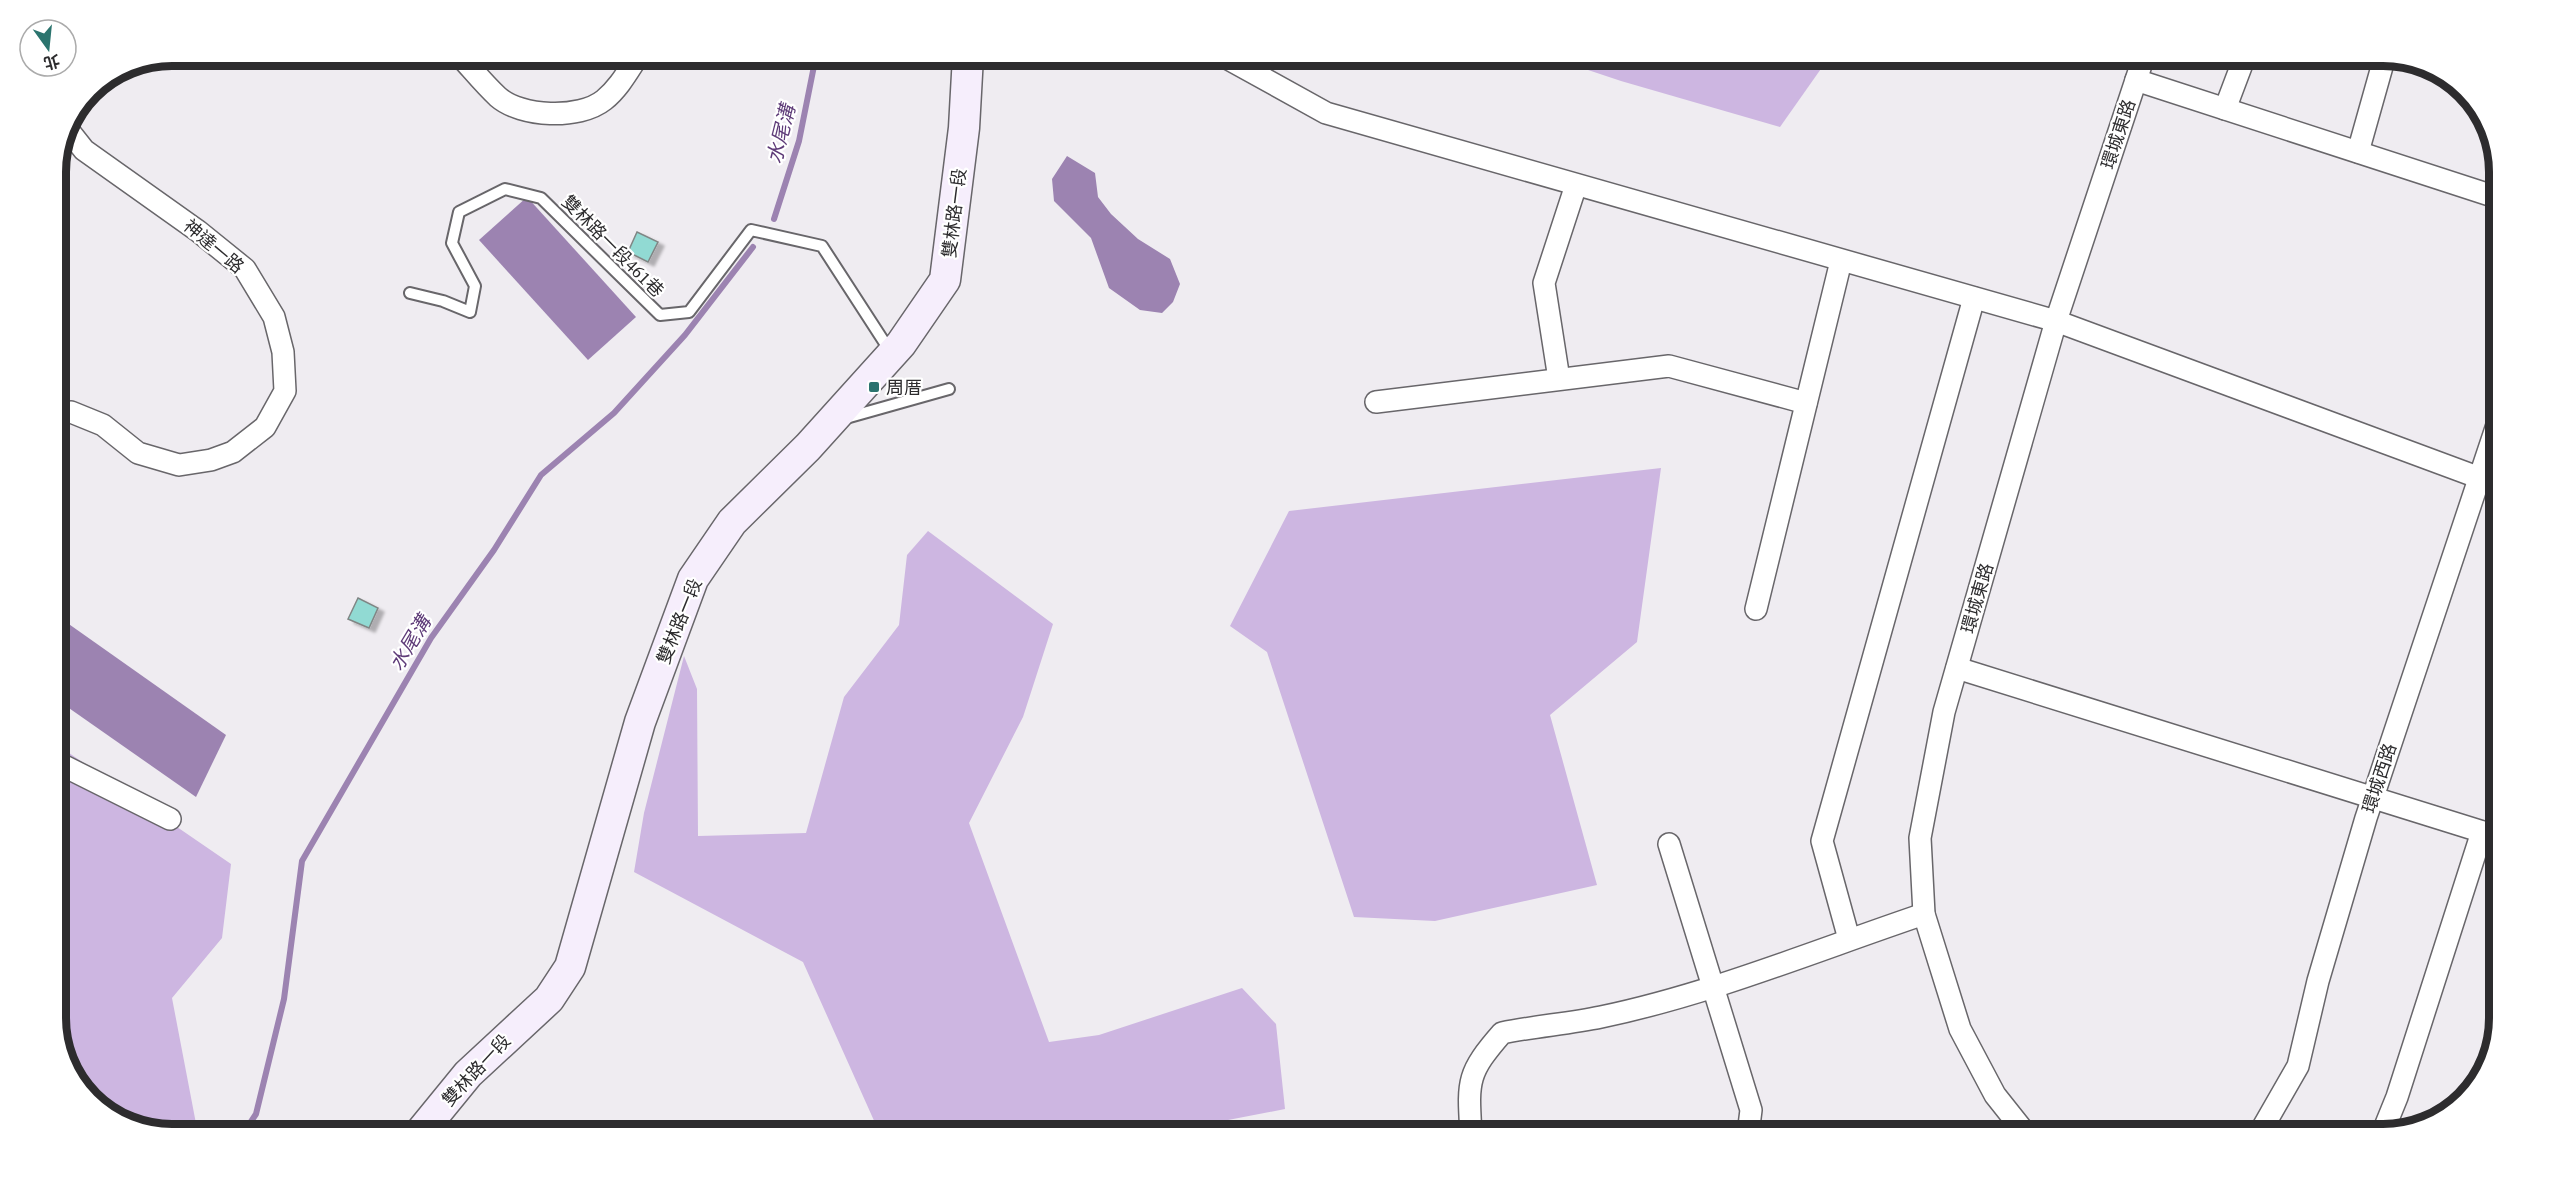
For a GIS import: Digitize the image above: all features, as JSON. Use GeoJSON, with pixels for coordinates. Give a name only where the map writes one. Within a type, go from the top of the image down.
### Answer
{"type":"FeatureCollection","features":[{"type":"Feature","properties":{"kind":"street"},"geometry":{"type":"LineString","coordinates":[[470,66],[500,98],[528,111],[555,114],[579,110],[603,102],[620,84],[632,66]]}},
{"type":"Feature","properties":{"kind":"street","name":"雙林路一段"},"geometry":{"type":"LineString","coordinates":[[427,1124],[468,1074],[549,999],[570,967],[640,722],[693,579],[732,522],[831,422],[892,354],[945,280],[963,139],[967,66]]}},
{"type":"Feature","properties":{"kind":"street"},"geometry":{"type":"LineString","coordinates":[[1241,66],[1326,113],[2056,321],[2480,478]]}},
{"type":"Feature","properties":{"kind":"street","name":"環城東路"},"geometry":{"type":"LineString","coordinates":[[2018,1124],[1995,1095],[1960,1029],[1924,914],[1920,838],[1944,712],[2056,321],[2141,66]]}},
{"type":"Feature","properties":{"kind":"street"},"geometry":{"type":"LineString","coordinates":[[2225,109],[2241,66]]}},
{"type":"Feature","properties":{"kind":"street"},"geometry":{"type":"LineString","coordinates":[[2358,152],[2382,66]]}},
{"type":"Feature","properties":{"kind":"street"},"geometry":{"type":"LineString","coordinates":[[2136,81],[2489,195]]}},
{"type":"Feature","properties":{"kind":"street","name":"神達一路"},"geometry":{"type":"LineString","coordinates":[[66,413],[70,412],[103,425],[138,453],[179,465],[211,460],[233,452],[266,427],[285,391],[282,352],[274,317],[245,269],[198,231],[84,150],[73,136]]}},
{"type":"Feature","properties":{"kind":"street"},"geometry":{"type":"LineString","coordinates":[[1559,379],[1544,283],[1576,185]]}},
{"type":"Feature","properties":{"kind":"street"},"geometry":{"type":"LineString","coordinates":[[1756,609],[1841,261]]}},
{"type":"Feature","properties":{"kind":"street"},"geometry":{"type":"LineString","coordinates":[[1849,939],[1822,841],[1974,298]]}},
{"type":"Feature","properties":{"kind":"street"},"geometry":{"type":"LineString","coordinates":[[1376,402],[1669,366],[1806,403]]}},
{"type":"Feature","properties":{"kind":"street","name":"環城西路"},"geometry":{"type":"LineString","coordinates":[[2265,1124],[2298,1066],[2318,981],[2372,799],[2489,450]]}},
{"type":"Feature","properties":{"kind":"street"},"geometry":{"type":"LineString","coordinates":[[1957,669],[2489,834]]}},
{"type":"Feature","properties":{"kind":"street"},"geometry":{"type":"LineString","coordinates":[[66,767],[170,819]]}},
{"type":"Feature","properties":{"kind":"street"},"geometry":{"type":"LineString","coordinates":[[2386,1124],[2489,841]]}},
{"type":"Feature","properties":{"kind":"street"},"geometry":{"type":"LineString","coordinates":[[1669,844],[1751,1110],[1749,1124]]}},
{"type":"Feature","properties":{"kind":"street"},"geometry":{"type":"LineString","coordinates":[[1470,1124],[1468,1089],[1472,1073],[1502,1033],[1540,1024],[1600,1017],[1713,987],[1924,914]]}},
{"type":"Feature","properties":{"kind":"lane","name":"雙林路一段461巷"},"geometry":{"type":"LineString","coordinates":[[410,293],[443,301],[470,312],[475,286],[452,243],[459,212],[505,189],[541,198],[660,315],[689,312],[751,230],[822,246],[892,354]]}},
{"type":"Feature","properties":{"kind":"lane"},"geometry":{"type":"LineString","coordinates":[[831,422],[949,389]]}},
{"type":"Feature","properties":{"kind":"shaded area"},"geometry":{"type":"Polygon","coordinates":[[[1576,66],[1823,66],[1780,127],[1576,66]]]}},
{"type":"Feature","properties":{"kind":"shaded area"},"geometry":{"type":"Polygon","coordinates":[[[1067,156],[1095,173],[1098,197],[1111,214],[1138,239],[1170,259],[1180,284],[1173,302],[1162,313],[1140,310],[1109,288],[1091,238],[1054,201],[1052,179],[1067,156]]]}},
{"type":"Feature","properties":{"kind":"shaded area"},"geometry":{"type":"Polygon","coordinates":[[[527,197],[636,317],[588,360],[479,240],[527,197]]]}},
{"type":"Feature","properties":{"kind":"shaded area"},"geometry":{"type":"Polygon","coordinates":[[[1661,468],[1637,642],[1550,715],[1597,885],[1435,921],[1354,917],[1267,652],[1230,626],[1289,511],[1661,468]]]}},
{"type":"Feature","properties":{"kind":"shaded area"},"geometry":{"type":"Polygon","coordinates":[[[928,531],[1053,624],[1023,717],[969,823],[1049,1042],[1099,1035],[1242,988],[1276,1024],[1285,1109],[1207,1124],[876,1124],[803,962],[634,872],[644,813],[684,656],[697,689],[698,836],[806,833],[844,697],[899,625],[907,555],[928,531]]]}},
{"type":"Feature","properties":{"kind":"shaded area"},"geometry":{"type":"Polygon","coordinates":[[[66,622],[226,735],[196,797],[66,706],[66,622]]]}},
{"type":"Feature","properties":{"kind":"shaded area"},"geometry":{"type":"Polygon","coordinates":[[[66,751],[231,864],[222,938],[172,998],[196,1124],[151,1122],[119,1110],[107,1102],[88,1083],[74,1059],[66,1025],[66,751]]]}},
{"type":"Feature","properties":{"kind":"building"},"geometry":{"type":"Polygon","coordinates":[[[637,232],[658,242],[648,262],[628,252],[637,232]]]}},
{"type":"Feature","properties":{"kind":"building"},"geometry":{"type":"Polygon","coordinates":[[[358,598],[378,608],[369,628],[348,619],[358,598]]]}},
{"type":"Feature","properties":{"kind":"waterway","name":"水尾溝"},"geometry":{"type":"LineString","coordinates":[[774,219],[799,141],[814,66]]}},
{"type":"Feature","properties":{"kind":"waterway","name":"水尾溝"},"geometry":{"type":"LineString","coordinates":[[250,1124],[256,1114],[284,999],[302,861],[431,638],[494,550],[541,475],[614,413],[685,335],[753,247]]}},
{"type":"Feature","properties":{"kind":"place","name":"周厝"},"geometry":{"type":"Point","coordinates":[874,387]}}]}
